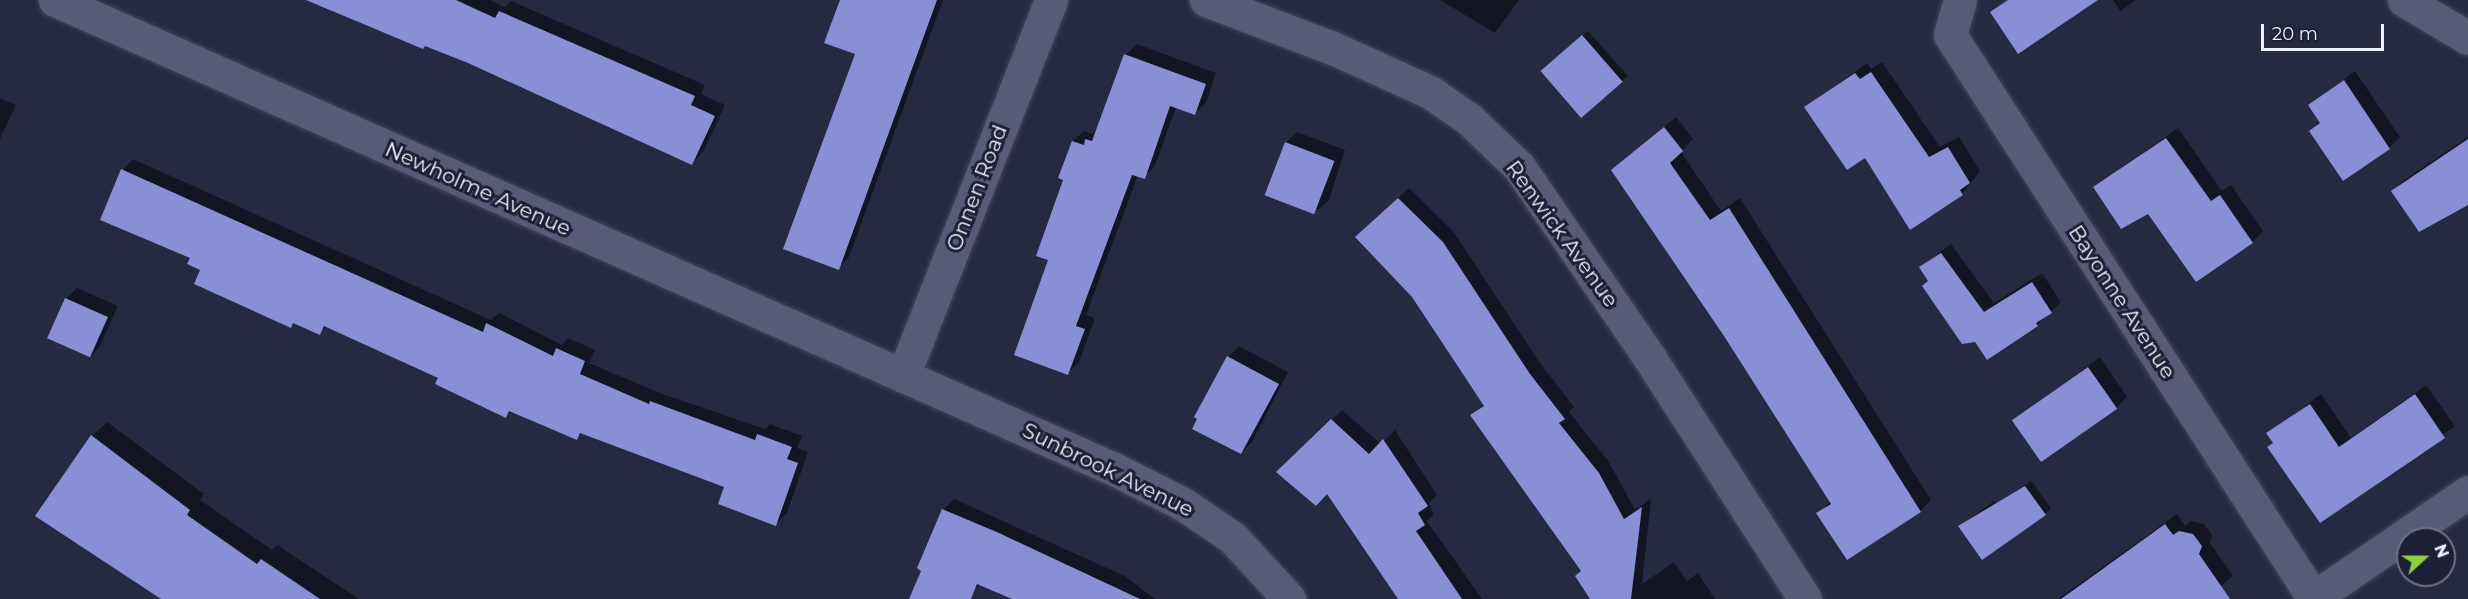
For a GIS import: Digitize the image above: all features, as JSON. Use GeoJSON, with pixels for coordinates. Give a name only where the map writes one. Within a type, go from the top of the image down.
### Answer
{"type":"FeatureCollection","features":[{"type":"Feature","properties":{"kind":"street","name":"Newholme Avenue"},"geometry":{"type":"LineString","coordinates":[[55,0],[903,376]]}},
{"type":"Feature","properties":{"kind":"street","name":"Onnen Road"},"geometry":{"type":"LineString","coordinates":[[903,376],[1051,0]]}},
{"type":"Feature","properties":{"kind":"street","name":"Renwick Avenue"},"geometry":{"type":"LineString","coordinates":[[1206,0],[1335,49],[1430,93],[1469,119],[1519,167],[1649,357],[1805,599]]}},
{"type":"Feature","properties":{"kind":"street","name":"Bayonne Avenue"},"geometry":{"type":"LineString","coordinates":[[1960,0],[1950,35],[2313,599]]}},
{"type":"Feature","properties":{"kind":"street"},"geometry":{"type":"LineString","coordinates":[[2404,0],[2468,38]]}},
{"type":"Feature","properties":{"kind":"street","name":"Sunbrook Avenue"},"geometry":{"type":"LineString","coordinates":[[903,376],[1114,469],[1183,504],[1233,538],[1289,599]]}},
{"type":"Feature","properties":{"kind":"street"},"geometry":{"type":"LineString","coordinates":[[2313,599],[2468,492]]}},
{"type":"Feature","properties":{"kind":"building"},"geometry":{"type":"Polygon","coordinates":[[[306,0],[456,0],[495,18],[499,11],[695,96],[691,105],[715,116],[692,165],[468,63],[425,46],[423,49],[306,0]]]}},
{"type":"Feature","properties":{"kind":"building"},"geometry":{"type":"Polygon","coordinates":[[[840,0],[937,0],[839,270],[783,249],[855,54],[824,43],[840,0]]]}},
{"type":"Feature","properties":{"kind":"building"},"geometry":{"type":"Polygon","coordinates":[[[2008,0],[2098,0],[2018,54],[1990,12],[2008,0]]]}},
{"type":"Feature","properties":{"kind":"building"},"geometry":{"type":"Polygon","coordinates":[[[1582,35],[1623,82],[1581,118],[1540,71],[1582,35]]]}},
{"type":"Feature","properties":{"kind":"building"},"geometry":{"type":"Polygon","coordinates":[[[1124,54],[1206,84],[1195,115],[1170,106],[1145,179],[1132,175],[1076,326],[1085,329],[1068,375],[1014,355],[1048,260],[1036,256],[1063,180],[1058,178],[1072,141],[1084,145],[1085,139],[1092,141],[1124,54]]]}},
{"type":"Feature","properties":{"kind":"building"},"geometry":{"type":"Polygon","coordinates":[[[1871,72],[1929,157],[1948,147],[1970,183],[1960,190],[1963,195],[1910,230],[1865,158],[1847,170],[1804,107],[1855,73],[1860,79],[1871,72]]]}},
{"type":"Feature","properties":{"kind":"building"},"geometry":{"type":"Polygon","coordinates":[[[2344,80],[2390,149],[2343,181],[2309,131],[2320,123],[2308,105],[2344,80]]]}},
{"type":"Feature","properties":{"kind":"building"},"geometry":{"type":"Polygon","coordinates":[[[1664,127],[1683,151],[1670,163],[1710,220],[1729,208],[1921,512],[1847,560],[1816,513],[1831,504],[1724,336],[1611,170],[1664,127]]]}},
{"type":"Feature","properties":{"kind":"building"},"geometry":{"type":"Polygon","coordinates":[[[2166,138],[2211,201],[2220,195],[2253,243],[2196,282],[2148,214],[2121,229],[2093,187],[2166,138]]]}},
{"type":"Feature","properties":{"kind":"building"},"geometry":{"type":"Polygon","coordinates":[[[2468,139],[2468,205],[2419,232],[2391,191],[2468,139]]]}},
{"type":"Feature","properties":{"kind":"building"},"geometry":{"type":"Polygon","coordinates":[[[1285,142],[1334,161],[1314,214],[1265,195],[1285,142]]]}},
{"type":"Feature","properties":{"kind":"building"},"geometry":{"type":"Polygon","coordinates":[[[121,169],[483,332],[486,323],[553,356],[556,348],[585,361],[580,374],[649,404],[650,401],[755,440],[757,434],[792,447],[787,459],[798,463],[776,526],[718,504],[724,487],[580,433],[577,440],[509,411],[506,418],[435,384],[438,378],[324,326],[320,335],[293,323],[291,328],[194,284],[200,270],[187,264],[190,258],[100,220],[121,169]]]}},
{"type":"Feature","properties":{"kind":"building"},"geometry":{"type":"Polygon","coordinates":[[[1398,198],[1443,242],[1530,374],[1565,419],[1559,423],[1599,473],[1624,519],[1642,507],[1631,599],[1590,599],[1575,576],[1581,571],[1470,415],[1484,406],[1412,297],[1355,237],[1398,198]]]}},
{"type":"Feature","properties":{"kind":"building"},"geometry":{"type":"Polygon","coordinates":[[[1941,253],[1984,312],[2032,282],[2052,313],[2036,323],[2038,326],[1987,360],[1975,342],[1962,344],[1922,286],[1928,281],[1919,267],[1941,253]]]}},
{"type":"Feature","properties":{"kind":"building"},"geometry":{"type":"Polygon","coordinates":[[[65,298],[108,317],[90,357],[47,338],[65,298]]]}},
{"type":"Feature","properties":{"kind":"building"},"geometry":{"type":"Polygon","coordinates":[[[1227,356],[1279,384],[1241,454],[1192,429],[1197,419],[1194,417],[1227,356]]]}},
{"type":"Feature","properties":{"kind":"building"},"geometry":{"type":"Polygon","coordinates":[[[2088,367],[2117,409],[2041,462],[2012,420],[2088,367]]]}},
{"type":"Feature","properties":{"kind":"building"},"geometry":{"type":"Polygon","coordinates":[[[2415,394],[2445,438],[2320,523],[2267,447],[2273,443],[2266,433],[2310,404],[2339,447],[2415,394]]]}},
{"type":"Feature","properties":{"kind":"building"},"geometry":{"type":"Polygon","coordinates":[[[1331,419],[1369,454],[1383,439],[1428,506],[1418,513],[1425,525],[1416,531],[1462,599],[1398,599],[1327,494],[1316,506],[1276,472],[1331,419]]]}},
{"type":"Feature","properties":{"kind":"building"},"geometry":{"type":"Polygon","coordinates":[[[91,435],[190,510],[187,515],[257,564],[261,559],[320,599],[161,599],[35,516],[91,435]]]}},
{"type":"Feature","properties":{"kind":"building"},"geometry":{"type":"Polygon","coordinates":[[[2025,486],[2046,515],[1982,560],[1958,526],[2025,486]]]}},
{"type":"Feature","properties":{"kind":"building"},"geometry":{"type":"Polygon","coordinates":[[[942,509],[1140,599],[1012,599],[977,584],[971,599],[909,599],[921,571],[917,568],[942,509]]]}},
{"type":"Feature","properties":{"kind":"building"},"geometry":{"type":"Polygon","coordinates":[[[2165,524],[2173,535],[2179,531],[2193,534],[2202,546],[2199,554],[2230,599],[2061,599],[2165,524]]]}}]}
